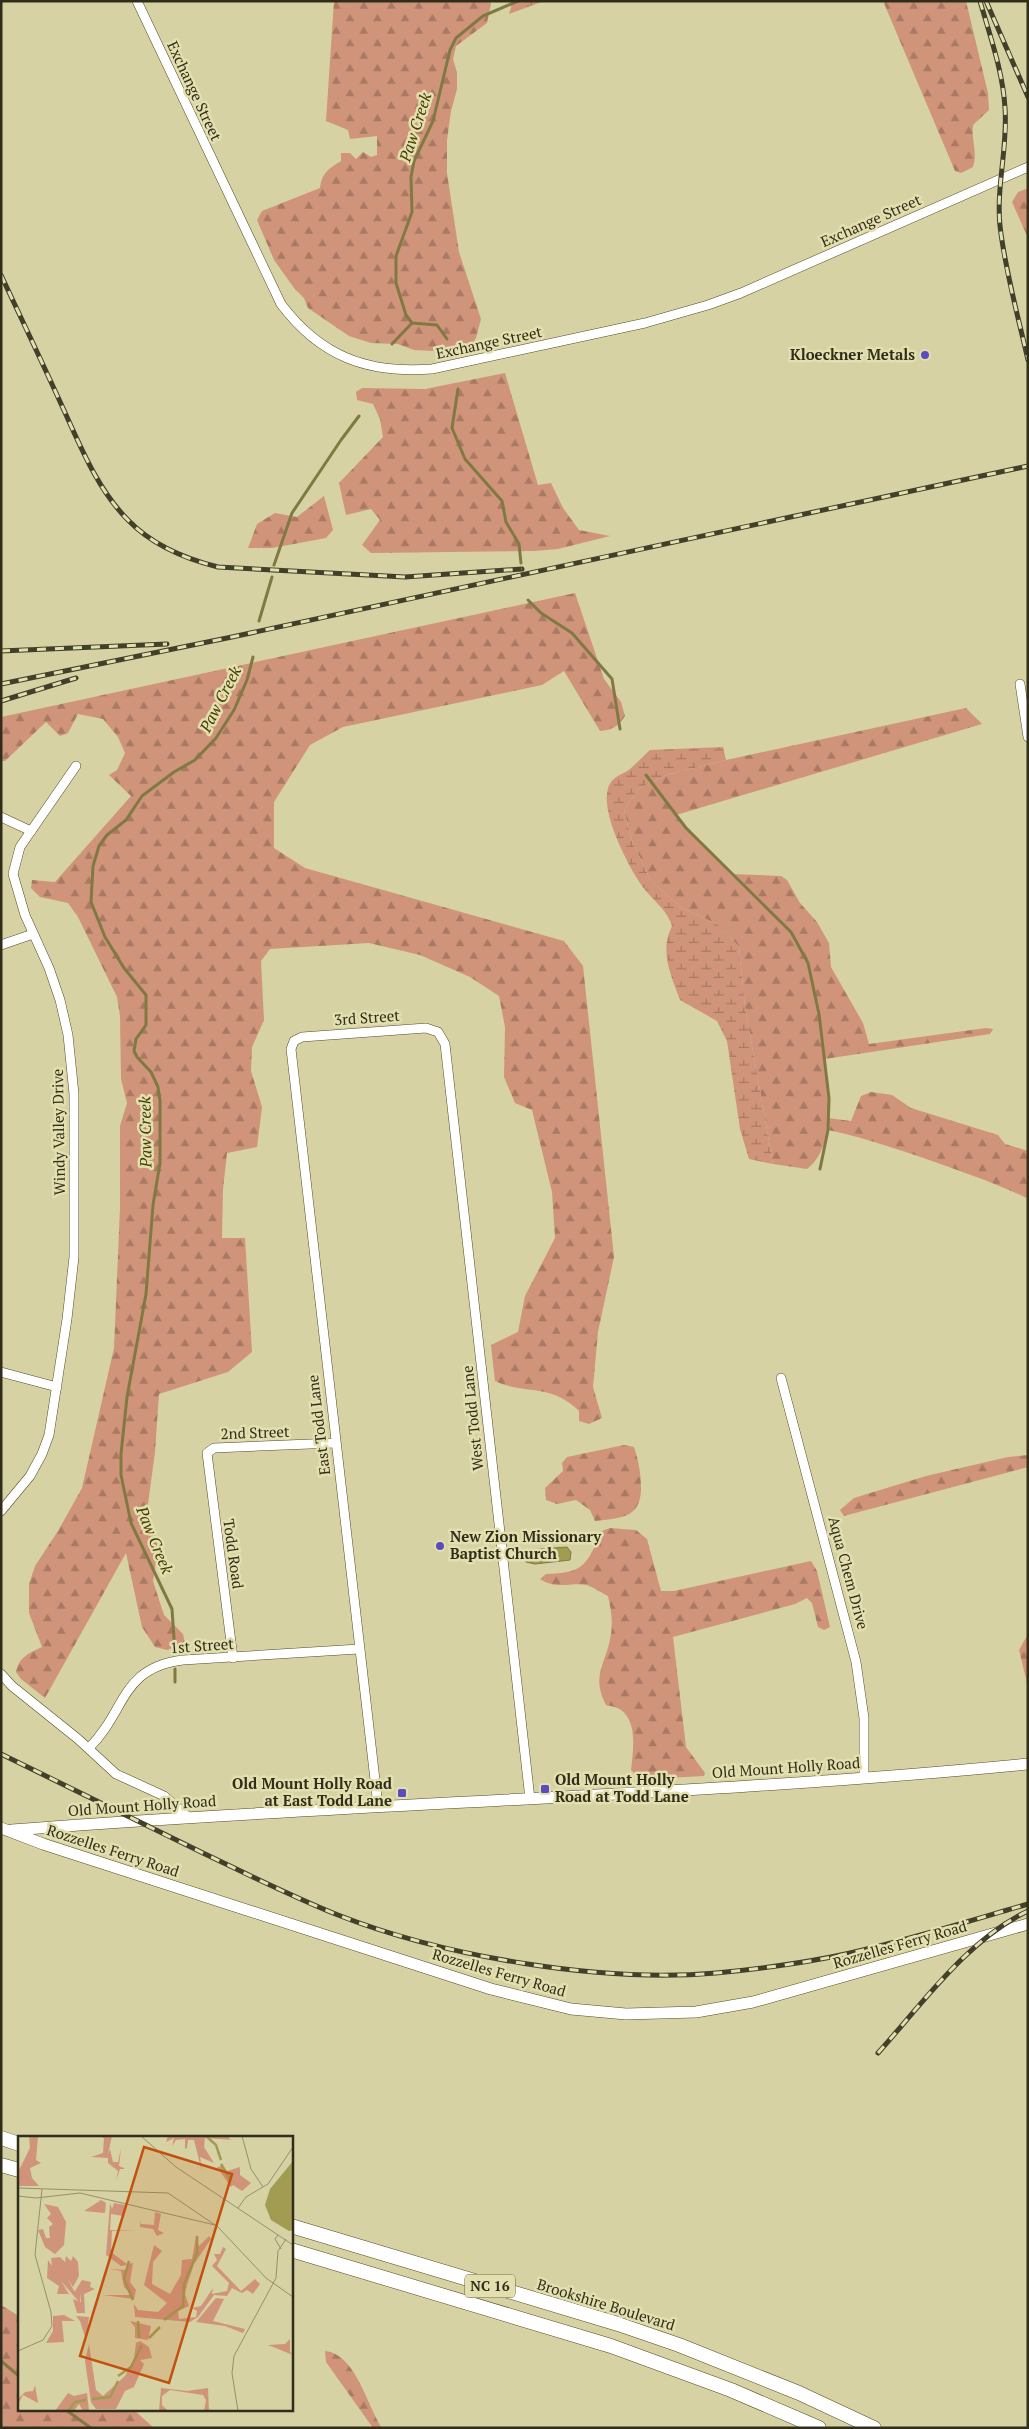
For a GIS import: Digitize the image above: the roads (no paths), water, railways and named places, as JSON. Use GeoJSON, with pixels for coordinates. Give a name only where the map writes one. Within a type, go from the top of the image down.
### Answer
{"type":"FeatureCollection","features":[{"type":"Feature","properties":{"kind":"highway"},"geometry":{"type":"LineString","coordinates":[[1,2138],[18,2144]]}},
{"type":"Feature","properties":{"kind":"highway"},"geometry":{"type":"LineString","coordinates":[[1,2165],[18,2170]]}},
{"type":"Feature","properties":{"kind":"highway","name":"Brookshire Boulevard"},"geometry":{"type":"LineString","coordinates":[[292,2226],[618,2324],[679,2345],[791,2389],[874,2428]]}},
{"type":"Feature","properties":{"kind":"highway","name":"NC 16"},"geometry":{"type":"LineString","coordinates":[[292,2250],[610,2346],[731,2390],[819,2428]]}},
{"type":"Feature","properties":{"kind":"street","name":"Exchange Street"},"geometry":{"type":"LineString","coordinates":[[137,1],[280,304],[291,318],[325,347],[344,358],[372,367],[409,371],[432,369],[644,323],[708,305],[758,286],[1028,167]]}},
{"type":"Feature","properties":{"kind":"street"},"geometry":{"type":"LineString","coordinates":[[1020,684],[1028,736]]}},
{"type":"Feature","properties":{"kind":"street","name":"Windy Valley Drive"},"geometry":{"type":"LineString","coordinates":[[2,1508],[30,1476],[42,1454],[53,1418],[71,1292],[74,1257],[74,1094],[68,1035],[60,1000],[19,899],[13,874],[20,847],[76,766]]}},
{"type":"Feature","properties":{"kind":"street"},"geometry":{"type":"LineString","coordinates":[[1,817],[31,831]]}},
{"type":"Feature","properties":{"kind":"street"},"geometry":{"type":"LineString","coordinates":[[1,945],[33,934]]}},
{"type":"Feature","properties":{"kind":"street","name":"3rd Street"},"geometry":{"type":"LineString","coordinates":[[294,1041],[302,1037],[426,1028],[441,1034]]}},
{"type":"Feature","properties":{"kind":"street","name":"West Todd Lane"},"geometry":{"type":"LineString","coordinates":[[441,1034],[445,1044],[530,1800]]}},
{"type":"Feature","properties":{"kind":"street","name":"East Todd Lane"},"geometry":{"type":"LineString","coordinates":[[294,1041],[291,1049],[294,1079],[378,1806]]}},
{"type":"Feature","properties":{"kind":"street"},"geometry":{"type":"LineString","coordinates":[[1,1372],[56,1387]]}},
{"type":"Feature","properties":{"kind":"street","name":"Aqua Chem Drive"},"geometry":{"type":"LineString","coordinates":[[781,1378],[856,1662],[864,1718],[864,1778]]}},
{"type":"Feature","properties":{"kind":"street","name":"2nd Street"},"geometry":{"type":"LineString","coordinates":[[208,1453],[214,1448],[335,1443]]}},
{"type":"Feature","properties":{"kind":"street","name":"Todd Road"},"geometry":{"type":"LineString","coordinates":[[208,1453],[233,1658]]}},
{"type":"Feature","properties":{"kind":"street","name":"1st Street"},"geometry":{"type":"LineString","coordinates":[[89,1748],[106,1731],[127,1692],[148,1669],[172,1661],[359,1649]]}},
{"type":"Feature","properties":{"kind":"street"},"geometry":{"type":"LineString","coordinates":[[1,1674],[12,1686],[89,1748],[116,1774],[164,1796],[188,1817]]}},
{"type":"Feature","properties":{"kind":"street","name":"Old Mount Holly Road"},"geometry":{"type":"LineString","coordinates":[[4,1829],[378,1806],[530,1800],[864,1778],[1028,1764]]}},
{"type":"Feature","properties":{"kind":"street","name":"Rozzelles Ferry Road"},"geometry":{"type":"LineString","coordinates":[[4,1829],[500,1991],[571,2009],[626,2014],[696,2012],[753,2002],[1028,1924]]}},
{"type":"Feature","properties":{"kind":"water"},"geometry":{"type":"Polygon","coordinates":[[[567,1547],[571,1552],[570,1560],[535,1564],[526,1562],[526,1550],[567,1547]]]}},
{"type":"Feature","properties":{"kind":"waterway","name":"Paw Creek"},"geometry":{"type":"LineString","coordinates":[[412,323],[406,315],[396,283],[396,256],[412,212],[411,177],[414,161],[433,121],[450,50],[456,38],[483,16],[518,1]]}},
{"type":"Feature","properties":{"kind":"waterway"},"geometry":{"type":"LineString","coordinates":[[412,323],[437,325],[447,339]]}},
{"type":"Feature","properties":{"kind":"waterway","name":"Paw Creek"},"geometry":{"type":"LineString","coordinates":[[392,344],[412,323]]}},
{"type":"Feature","properties":{"kind":"waterway"},"geometry":{"type":"LineString","coordinates":[[458,389],[452,428],[465,459],[502,501],[506,522],[519,544],[521,563]]}},
{"type":"Feature","properties":{"kind":"waterway","name":"Paw Creek"},"geometry":{"type":"LineString","coordinates":[[274,565],[292,513],[359,416]]}},
{"type":"Feature","properties":{"kind":"waterway","name":"Paw Creek"},"geometry":{"type":"LineString","coordinates":[[259,621],[272,577]]}},
{"type":"Feature","properties":{"kind":"waterway"},"geometry":{"type":"LineString","coordinates":[[528,600],[541,613],[572,633],[612,679],[620,729]]}},
{"type":"Feature","properties":{"kind":"waterway","name":"Paw Creek"},"geometry":{"type":"LineString","coordinates":[[175,1653],[172,1609],[131,1523],[121,1475],[121,1454],[127,1397],[146,1294],[153,1205],[160,1163],[160,1101],[158,1087],[151,1072],[134,1051],[136,1039],[146,1025],[146,995],[124,968],[105,937],[91,902],[93,866],[99,846],[107,835],[126,820],[142,796],[174,772],[195,760],[216,738],[234,710],[247,680],[253,657]]}},
{"type":"Feature","properties":{"kind":"waterway"},"geometry":{"type":"LineString","coordinates":[[646,775],[686,828],[791,932],[808,963],[819,1014],[829,1098],[828,1130],[820,1169]]}},
{"type":"Feature","properties":{"kind":"waterway","name":"Paw Creek"},"geometry":{"type":"LineString","coordinates":[[175,1669],[175,1682]]}},
{"type":"Feature","properties":{"kind":"waterway"},"geometry":{"type":"LineString","coordinates":[[1,2361],[18,2375]]}},
{"type":"Feature","properties":{"kind":"waterway"},"geometry":{"type":"LineString","coordinates":[[69,2412],[91,2428]]}},
{"type":"Feature","properties":{"kind":"railway"},"geometry":{"type":"LineString","coordinates":[[980,1],[996,54],[1004,95],[1005,137],[999,211],[1000,226],[1008,276],[1028,360]]}},
{"type":"Feature","properties":{"kind":"railway"},"geometry":{"type":"LineString","coordinates":[[986,1],[1028,97]]}},
{"type":"Feature","properties":{"kind":"railway"},"geometry":{"type":"LineString","coordinates":[[1,275],[98,481],[128,520],[137,529],[159,544],[194,560],[218,567],[405,577],[522,569]]}},
{"type":"Feature","properties":{"kind":"railway"},"geometry":{"type":"LineString","coordinates":[[1,684],[232,637],[1028,466]]}},
{"type":"Feature","properties":{"kind":"railway"},"geometry":{"type":"LineString","coordinates":[[1,651],[167,644]]}},
{"type":"Feature","properties":{"kind":"railway"},"geometry":{"type":"LineString","coordinates":[[1,701],[76,678]]}},
{"type":"Feature","properties":{"kind":"railway"},"geometry":{"type":"LineString","coordinates":[[1,1754],[255,1878],[338,1915],[380,1930],[426,1943],[524,1964],[624,1974],[671,1975],[755,1969],[852,1953],[1028,1904]]}},
{"type":"Feature","properties":{"kind":"railway"},"geometry":{"type":"LineString","coordinates":[[878,2053],[966,1955],[1006,1923],[1028,1911]]}},
{"type":"Feature","properties":{"kind":"place","name":"Kloeckner Metals"},"geometry":{"type":"Point","coordinates":[925,355]}},
{"type":"Feature","properties":{"kind":"place","name":"New Zion Missionary Baptist Church"},"geometry":{"type":"Point","coordinates":[440,1546]}},
{"type":"Feature","properties":{"kind":"place","name":"Old Mount Holly Road at Todd Lane"},"geometry":{"type":"Point","coordinates":[545,1789]}},
{"type":"Feature","properties":{"kind":"place","name":"Old Mount Holly Road at East Todd Lane"},"geometry":{"type":"Point","coordinates":[402,1793]}}]}
